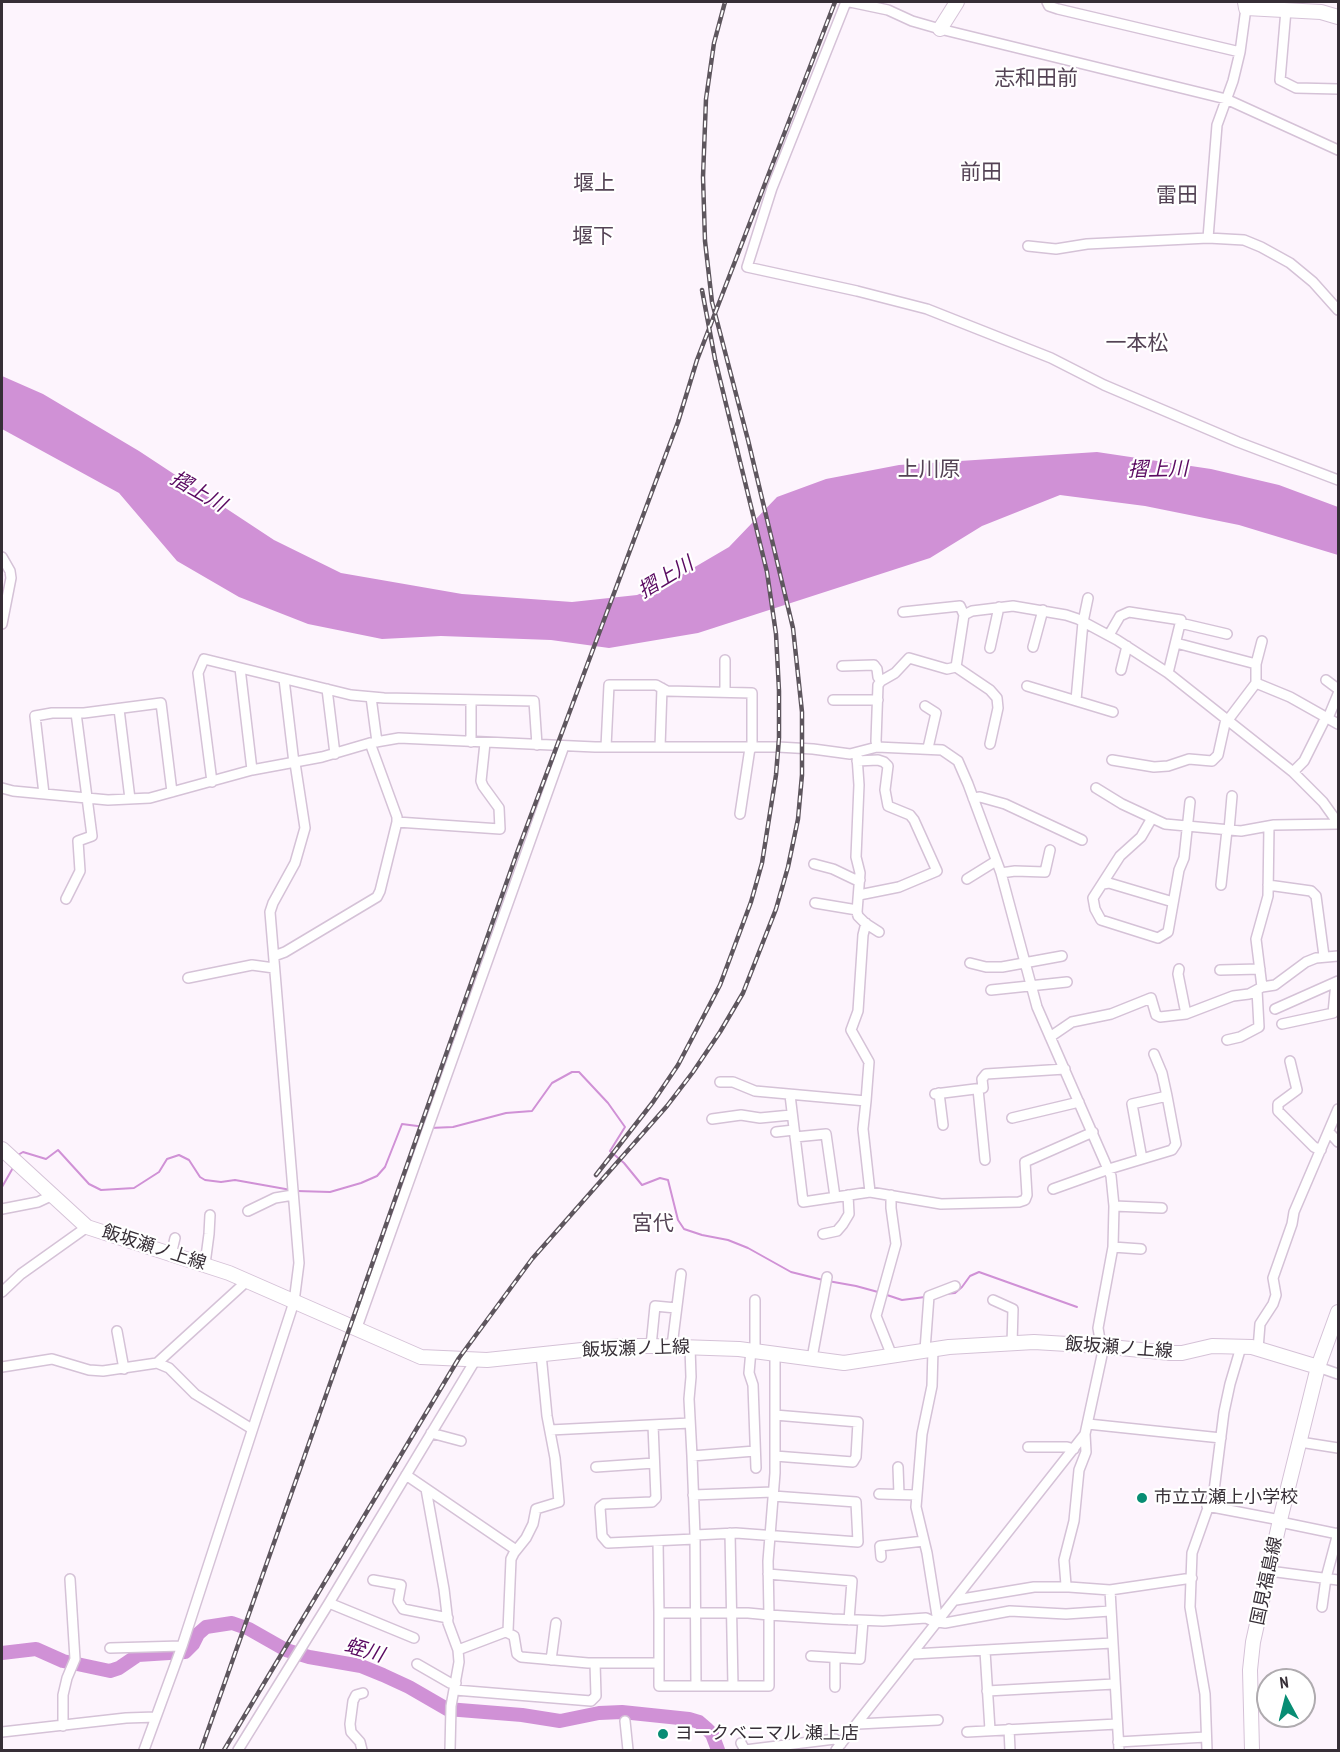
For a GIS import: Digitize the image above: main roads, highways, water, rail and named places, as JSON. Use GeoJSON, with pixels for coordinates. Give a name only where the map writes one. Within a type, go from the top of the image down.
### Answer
{"type":"FeatureCollection","features":[{"type":"Feature","properties":{"kind":"main road"},"geometry":{"type":"LineString","coordinates":[[940,28],[957,2]]}},
{"type":"Feature","properties":{"kind":"main road"},"geometry":{"type":"LineString","coordinates":[[1245,5],[1286,10],[1312,6],[1321,12],[1338,17]]}},
{"type":"Feature","properties":{"kind":"main road","name":"飯坂瀬ノ上線"},"geometry":{"type":"LineString","coordinates":[[2,1149],[87,1227],[205,1264],[421,1356],[476,1359],[620,1346],[672,1346],[753,1350],[844,1363],[929,1349],[1034,1342],[1170,1353],[1182,1353],[1212,1346],[1241,1347],[1258,1349],[1318,1367]]}},
{"type":"Feature","properties":{"kind":"main road","name":"国見福島線"},"geometry":{"type":"LineString","coordinates":[[1252,1750],[1251,1656],[1280,1521],[1318,1367],[1338,1312]]}},
{"type":"Feature","properties":{"kind":"water","name":"摺上川"},"geometry":{"type":"Polygon","coordinates":[[[2,376],[43,394],[139,451],[274,540],[341,573],[462,594],[572,602],[637,595],[671,581],[729,547],[777,497],[826,479],[899,465],[1097,452],[1211,469],[1279,485],[1338,507],[1338,555],[1239,525],[1145,506],[1060,495],[982,526],[930,558],[698,633],[609,648],[551,640],[441,636],[382,639],[308,624],[239,597],[177,561],[119,493],[2,429],[2,376]]]}},
{"type":"Feature","properties":{"kind":"waterway"},"geometry":{"type":"LineString","coordinates":[[430,1128],[453,1127],[506,1113],[532,1111],[552,1083],[572,1072],[579,1072],[608,1103],[625,1127],[610,1151],[624,1163],[642,1185],[660,1178],[668,1180],[678,1220],[684,1229],[728,1240],[748,1248],[791,1272],[823,1280]]}},
{"type":"Feature","properties":{"kind":"waterway"},"geometry":{"type":"LineString","coordinates":[[297,1191],[330,1192],[377,1176],[385,1167],[402,1124],[425,1127]]}},
{"type":"Feature","properties":{"kind":"waterway"},"geometry":{"type":"LineString","coordinates":[[18,1155],[23,1152],[46,1159],[58,1150],[89,1184],[101,1190],[134,1188],[159,1172],[167,1159],[179,1155],[189,1160],[200,1177],[205,1180],[221,1182],[235,1180],[291,1190]]}},
{"type":"Feature","properties":{"kind":"waterway"},"geometry":{"type":"LineString","coordinates":[[2,1187],[14,1166]]}},
{"type":"Feature","properties":{"kind":"waterway"},"geometry":{"type":"LineString","coordinates":[[945,1294],[955,1293],[970,1276],[979,1272],[1077,1307]]}},
{"type":"Feature","properties":{"kind":"waterway"},"geometry":{"type":"LineString","coordinates":[[828,1281],[878,1292]]}},
{"type":"Feature","properties":{"kind":"waterway"},"geometry":{"type":"LineString","coordinates":[[884,1294],[902,1300],[925,1297]]}},
{"type":"Feature","properties":{"kind":"waterway","name":"蛭川"},"geometry":{"type":"LineString","coordinates":[[2,1653],[36,1649],[63,1661],[110,1671],[119,1668],[138,1655],[185,1652],[206,1627],[232,1623],[249,1629],[286,1650],[309,1657],[361,1666],[409,1687],[447,1709],[522,1715],[560,1721],[599,1713],[622,1712],[689,1719],[699,1722],[712,1734],[718,1750]]}},
{"type":"Feature","properties":{"kind":"railway"},"geometry":{"type":"LineString","coordinates":[[224,1750],[459,1358],[532,1259],[667,1106],[720,1032],[743,993],[776,909],[798,819],[802,775],[802,712],[793,628],[712,302],[705,241],[703,177],[706,99],[714,43],[725,2]]}},
{"type":"Feature","properties":{"kind":"railway"},"geometry":{"type":"LineString","coordinates":[[201,1750],[518,850],[678,422],[697,360],[835,2]]}},
{"type":"Feature","properties":{"kind":"railway"},"geometry":{"type":"LineString","coordinates":[[596,1175],[653,1102],[678,1065],[720,985],[751,902],[762,863],[776,775],[779,691],[776,634],[767,572],[715,359],[702,290]]}},
{"type":"Feature","properties":{"kind":"place","name":"市立立瀬上小学校"},"geometry":{"type":"Point","coordinates":[1142,1498]}},
{"type":"Feature","properties":{"kind":"place","name":"ヨークベニマル 瀬上店"},"geometry":{"type":"Point","coordinates":[663,1734]}},
{"type":"Feature","properties":{"kind":"district","name":"志和田前"},"geometry":{"type":"Point","coordinates":[1036,79]}},
{"type":"Feature","properties":{"kind":"district","name":"前田"},"geometry":{"type":"Point","coordinates":[981,173]}},
{"type":"Feature","properties":{"kind":"district","name":"堰上"},"geometry":{"type":"Point","coordinates":[594,184]}},
{"type":"Feature","properties":{"kind":"district","name":"雷田"},"geometry":{"type":"Point","coordinates":[1177,196]}},
{"type":"Feature","properties":{"kind":"district","name":"堰下"},"geometry":{"type":"Point","coordinates":[593,237]}},
{"type":"Feature","properties":{"kind":"district","name":"一本松"},"geometry":{"type":"Point","coordinates":[1137,344]}},
{"type":"Feature","properties":{"kind":"district","name":"上川原"},"geometry":{"type":"Point","coordinates":[929,470]}},
{"type":"Feature","properties":{"kind":"district","name":"宮代"},"geometry":{"type":"Point","coordinates":[653,1224]}}]}
